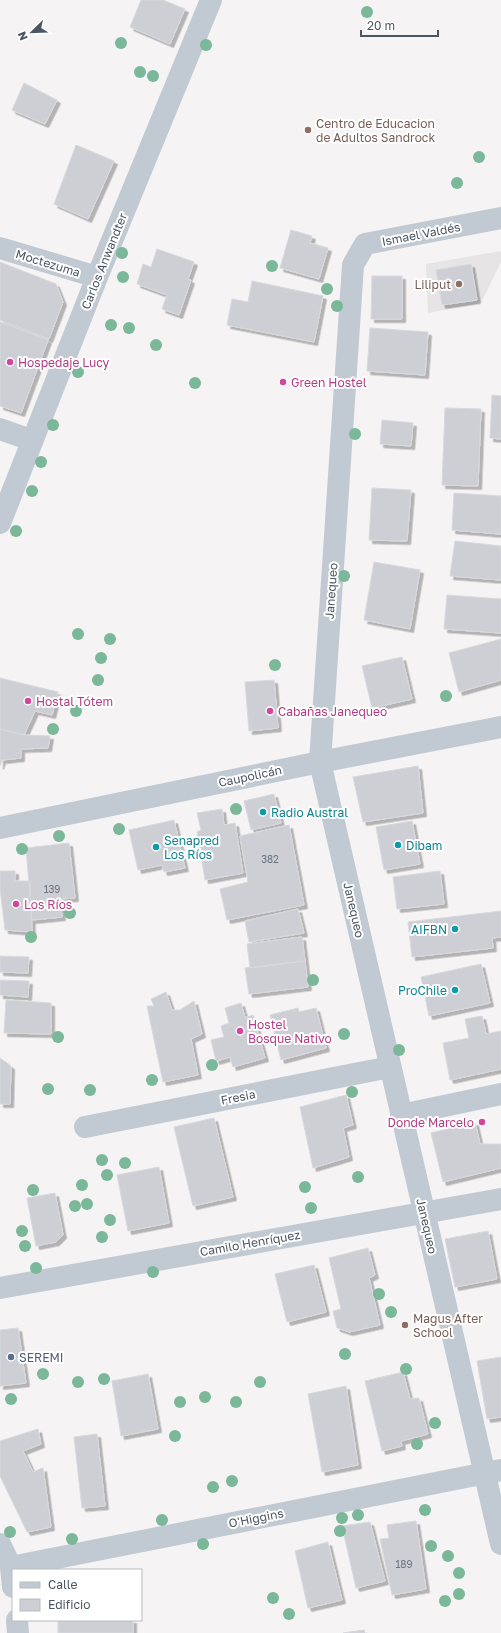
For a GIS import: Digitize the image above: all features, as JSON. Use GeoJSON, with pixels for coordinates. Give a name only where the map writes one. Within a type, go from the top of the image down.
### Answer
{"type":"FeatureCollection","features":[{"type":"Feature","properties":{"kind":"street","name":"Carlos Anwandter"},"geometry":{"type":"LineString","coordinates":[[0,523],[31,440],[211,0]]}},
{"type":"Feature","properties":{"kind":"street","name":"Ismael Valdés"},"geometry":{"type":"LineString","coordinates":[[353,265],[365,244],[501,218]]}},
{"type":"Feature","properties":{"kind":"street","name":"Moctezuma"},"geometry":{"type":"LineString","coordinates":[[0,248],[97,277]]}},
{"type":"Feature","properties":{"kind":"street","name":"Janequeo"},"geometry":{"type":"LineString","coordinates":[[353,265],[320,762],[423,1213],[493,1472],[501,1544]]}},
{"type":"Feature","properties":{"kind":"street"},"geometry":{"type":"LineString","coordinates":[[0,429],[31,440]]}},
{"type":"Feature","properties":{"kind":"street","name":"Caupolicán"},"geometry":{"type":"LineString","coordinates":[[0,828],[320,762],[501,727]]}},
{"type":"Feature","properties":{"kind":"street","name":"Fresia"},"geometry":{"type":"LineString","coordinates":[[85,1127],[390,1067]]}},
{"type":"Feature","properties":{"kind":"street"},"geometry":{"type":"LineString","coordinates":[[401,1115],[501,1094]]}},
{"type":"Feature","properties":{"kind":"street","name":"Camilo Henríquez"},"geometry":{"type":"LineString","coordinates":[[0,1288],[501,1199]]}},
{"type":"Feature","properties":{"kind":"street","name":"O'Higgins"},"geometry":{"type":"LineString","coordinates":[[49,1569],[493,1472]]}},
{"type":"Feature","properties":{"kind":"street"},"geometry":{"type":"LineString","coordinates":[[0,1544],[12,1577]]}},
{"type":"Feature","properties":{"kind":"street"},"geometry":{"type":"LineString","coordinates":[[17,1621],[18,1633]]}},
{"type":"Feature","properties":{"kind":"shaded area","name":"Liliput"},"geometry":{"type":"Polygon","coordinates":[[[501,251],[501,262],[481,303],[428,313],[426,264],[501,251]]]}},
{"type":"Feature","properties":{"kind":"building"},"geometry":{"type":"Polygon","coordinates":[[[141,0],[163,0],[185,9],[170,44],[130,27],[141,0]]]}},
{"type":"Feature","properties":{"kind":"building"},"geometry":{"type":"Polygon","coordinates":[[[24,83],[57,100],[45,124],[12,110],[24,83]]]}},
{"type":"Feature","properties":{"kind":"building"},"geometry":{"type":"Polygon","coordinates":[[[76,145],[114,161],[88,219],[54,204],[76,145]]]}},
{"type":"Feature","properties":{"kind":"building"},"geometry":{"type":"Polygon","coordinates":[[[291,230],[312,236],[310,243],[328,248],[319,279],[280,268],[291,230]]]}},
{"type":"Feature","properties":{"kind":"building"},"geometry":{"type":"Polygon","coordinates":[[[157,249],[194,262],[188,279],[191,280],[179,315],[162,309],[167,295],[137,284],[143,264],[151,267],[157,249]]]}},
{"type":"Feature","properties":{"kind":"building"},"geometry":{"type":"Polygon","coordinates":[[[0,262],[56,284],[63,302],[49,339],[0,320],[0,262]]]}},
{"type":"Feature","properties":{"kind":"building"},"geometry":{"type":"Polygon","coordinates":[[[471,264],[477,300],[442,305],[436,270],[471,264]]]}},
{"type":"Feature","properties":{"kind":"building"},"geometry":{"type":"Polygon","coordinates":[[[372,276],[402,276],[402,319],[371,319],[372,276]]]}},
{"type":"Feature","properties":{"kind":"building"},"geometry":{"type":"Polygon","coordinates":[[[252,281],[323,296],[314,342],[227,325],[232,299],[248,302],[252,281]]]}},
{"type":"Feature","properties":{"kind":"building"},"geometry":{"type":"Polygon","coordinates":[[[0,322],[48,340],[21,413],[0,406],[0,322]]]}},
{"type":"Feature","properties":{"kind":"building"},"geometry":{"type":"Polygon","coordinates":[[[370,328],[428,332],[425,375],[367,371],[370,328]]]}},
{"type":"Feature","properties":{"kind":"building"},"geometry":{"type":"Polygon","coordinates":[[[492,395],[501,396],[501,439],[490,438],[492,395]]]}},
{"type":"Feature","properties":{"kind":"building"},"geometry":{"type":"Polygon","coordinates":[[[445,408],[481,409],[478,486],[442,485],[445,408]]]}},
{"type":"Feature","properties":{"kind":"building"},"geometry":{"type":"Polygon","coordinates":[[[382,420],[413,423],[411,446],[380,444],[382,420]]]}},
{"type":"Feature","properties":{"kind":"building"},"geometry":{"type":"Polygon","coordinates":[[[372,488],[411,490],[407,541],[369,540],[372,488]]]}},
{"type":"Feature","properties":{"kind":"building"},"geometry":{"type":"Polygon","coordinates":[[[454,493],[501,496],[501,534],[452,530],[454,493]]]}},
{"type":"Feature","properties":{"kind":"building"},"geometry":{"type":"Polygon","coordinates":[[[455,541],[501,546],[501,580],[450,576],[455,541]]]}},
{"type":"Feature","properties":{"kind":"building"},"geometry":{"type":"Polygon","coordinates":[[[374,562],[420,570],[410,629],[364,620],[374,562]]]}},
{"type":"Feature","properties":{"kind":"building"},"geometry":{"type":"Polygon","coordinates":[[[447,595],[501,599],[501,633],[444,629],[447,595]]]}},
{"type":"Feature","properties":{"kind":"building"},"geometry":{"type":"Polygon","coordinates":[[[501,639],[501,680],[459,692],[449,653],[501,639]]]}},
{"type":"Feature","properties":{"kind":"building"},"geometry":{"type":"Polygon","coordinates":[[[402,657],[412,699],[372,708],[362,666],[402,657]]]}},
{"type":"Feature","properties":{"kind":"building","name":"Hostal Tótem"},"geometry":{"type":"Polygon","coordinates":[[[0,678],[58,692],[52,715],[35,711],[24,735],[0,729],[0,678]]]}},
{"type":"Feature","properties":{"kind":"building"},"geometry":{"type":"Polygon","coordinates":[[[274,680],[278,728],[249,731],[245,682],[274,680]]]}},
{"type":"Feature","properties":{"kind":"building"},"geometry":{"type":"Polygon","coordinates":[[[0,729],[24,735],[50,736],[48,748],[21,749],[21,758],[2,760],[0,766],[0,729]]]}},
{"type":"Feature","properties":{"kind":"building"},"geometry":{"type":"Polygon","coordinates":[[[418,766],[423,813],[363,822],[353,777],[418,766]]]}},
{"type":"Feature","properties":{"kind":"building","name":"Radio Austral"},"geometry":{"type":"Polygon","coordinates":[[[274,794],[281,823],[251,830],[244,801],[274,794]]]}},
{"type":"Feature","properties":{"kind":"building"},"geometry":{"type":"Polygon","coordinates":[[[222,809],[224,825],[235,823],[243,873],[205,880],[197,832],[201,830],[197,813],[222,809]]]}},
{"type":"Feature","properties":{"kind":"building","name":"Senapred Los Ríos"},"geometry":{"type":"Polygon","coordinates":[[[174,820],[185,868],[164,872],[162,865],[138,870],[129,830],[174,820]]]}},
{"type":"Feature","properties":{"kind":"building","name":"Dibam"},"geometry":{"type":"Polygon","coordinates":[[[412,821],[420,864],[384,870],[376,827],[412,821]]]}},
{"type":"Feature","properties":{"kind":"building"},"geometry":{"type":"Polygon","coordinates":[[[289,825],[304,905],[227,920],[220,889],[248,882],[240,836],[289,825]]]}},
{"type":"Feature","properties":{"kind":"building"},"geometry":{"type":"Polygon","coordinates":[[[69,843],[75,898],[60,899],[62,917],[32,920],[26,848],[69,843]]]}},
{"type":"Feature","properties":{"kind":"building","name":"Los Ríos"},"geometry":{"type":"Polygon","coordinates":[[[0,871],[15,871],[15,881],[30,881],[32,932],[5,930],[0,889],[0,871]]]}},
{"type":"Feature","properties":{"kind":"building"},"geometry":{"type":"Polygon","coordinates":[[[440,871],[444,904],[397,909],[393,877],[440,871]]]}},
{"type":"Feature","properties":{"kind":"building"},"geometry":{"type":"Polygon","coordinates":[[[298,909],[304,933],[249,942],[245,921],[298,909]]]}},
{"type":"Feature","properties":{"kind":"building","name":"AIFBN"},"geometry":{"type":"Polygon","coordinates":[[[501,911],[501,937],[492,938],[493,948],[412,957],[408,922],[501,911]]]}},
{"type":"Feature","properties":{"kind":"building"},"geometry":{"type":"Polygon","coordinates":[[[302,937],[305,961],[250,968],[247,944],[302,937]]]}},
{"type":"Feature","properties":{"kind":"building"},"geometry":{"type":"Polygon","coordinates":[[[0,956],[29,957],[28,973],[0,972],[0,956]]]}},
{"type":"Feature","properties":{"kind":"building"},"geometry":{"type":"Polygon","coordinates":[[[305,961],[308,987],[249,994],[245,968],[305,961]]]}},
{"type":"Feature","properties":{"kind":"building","name":"ProChile"},"geometry":{"type":"Polygon","coordinates":[[[481,964],[490,1003],[429,1016],[421,977],[481,964]]]}},
{"type":"Feature","properties":{"kind":"building"},"geometry":{"type":"Polygon","coordinates":[[[0,980],[29,981],[28,997],[0,995],[0,980]]]}},
{"type":"Feature","properties":{"kind":"building"},"geometry":{"type":"Polygon","coordinates":[[[166,992],[172,1010],[180,1010],[194,1001],[202,1034],[191,1039],[198,1075],[163,1082],[147,1006],[154,1006],[151,999],[166,992]]]}},
{"type":"Feature","properties":{"kind":"building"},"geometry":{"type":"Polygon","coordinates":[[[6,1000],[51,1003],[51,1034],[4,1033],[6,1000]]]}},
{"type":"Feature","properties":{"kind":"building","name":"Hostel Bosque Nativo"},"geometry":{"type":"Polygon","coordinates":[[[241,1003],[245,1018],[253,1015],[265,1058],[233,1067],[230,1057],[216,1061],[211,1040],[224,1037],[221,1026],[229,1023],[225,1008],[241,1003]]]}},
{"type":"Feature","properties":{"kind":"building"},"geometry":{"type":"Polygon","coordinates":[[[298,1008],[299,1012],[316,1008],[326,1048],[281,1060],[270,1015],[298,1008]]]}},
{"type":"Feature","properties":{"kind":"building"},"geometry":{"type":"Polygon","coordinates":[[[482,1016],[486,1034],[501,1031],[501,1069],[450,1080],[443,1043],[469,1038],[465,1019],[482,1016]]]}},
{"type":"Feature","properties":{"kind":"building"},"geometry":{"type":"Polygon","coordinates":[[[0,1058],[11,1066],[10,1104],[0,1104],[0,1058]]]}},
{"type":"Feature","properties":{"kind":"building"},"geometry":{"type":"Polygon","coordinates":[[[346,1095],[353,1125],[343,1128],[349,1157],[313,1168],[300,1107],[346,1095]]]}},
{"type":"Feature","properties":{"kind":"building"},"geometry":{"type":"Polygon","coordinates":[[[214,1118],[233,1197],[193,1206],[174,1127],[214,1118]]]}},
{"type":"Feature","properties":{"kind":"building"},"geometry":{"type":"Polygon","coordinates":[[[475,1122],[480,1144],[501,1144],[501,1168],[443,1182],[431,1133],[475,1122]]]}},
{"type":"Feature","properties":{"kind":"building"},"geometry":{"type":"Polygon","coordinates":[[[159,1167],[169,1223],[128,1231],[117,1175],[159,1167]]]}},
{"type":"Feature","properties":{"kind":"building"},"geometry":{"type":"Polygon","coordinates":[[[55,1193],[63,1235],[56,1242],[36,1246],[27,1198],[55,1193]]]}},
{"type":"Feature","properties":{"kind":"building"},"geometry":{"type":"Polygon","coordinates":[[[488,1231],[497,1279],[455,1287],[445,1239],[488,1231]]]}},
{"type":"Feature","properties":{"kind":"building"},"geometry":{"type":"Polygon","coordinates":[[[368,1248],[375,1275],[369,1278],[380,1325],[349,1332],[337,1328],[333,1311],[341,1309],[329,1258],[368,1248]]]}},
{"type":"Feature","properties":{"kind":"building"},"geometry":{"type":"Polygon","coordinates":[[[314,1265],[326,1312],[287,1322],[275,1274],[314,1265]]]}},
{"type":"Feature","properties":{"kind":"building","name":"SEREMI"},"geometry":{"type":"Polygon","coordinates":[[[18,1328],[26,1383],[0,1386],[0,1330],[18,1328]]]}},
{"type":"Feature","properties":{"kind":"building"},"geometry":{"type":"Polygon","coordinates":[[[501,1357],[501,1417],[487,1419],[477,1361],[501,1357]]]}},
{"type":"Feature","properties":{"kind":"building"},"geometry":{"type":"Polygon","coordinates":[[[403,1372],[410,1399],[419,1398],[428,1434],[401,1441],[402,1446],[382,1451],[365,1381],[403,1372]]]}},
{"type":"Feature","properties":{"kind":"building"},"geometry":{"type":"Polygon","coordinates":[[[148,1374],[158,1429],[121,1436],[112,1381],[148,1374]]]}},
{"type":"Feature","properties":{"kind":"building"},"geometry":{"type":"Polygon","coordinates":[[[346,1386],[358,1465],[322,1472],[308,1394],[346,1386]]]}},
{"type":"Feature","properties":{"kind":"building"},"geometry":{"type":"Polygon","coordinates":[[[38,1429],[41,1444],[23,1451],[33,1472],[43,1468],[51,1527],[27,1532],[0,1476],[0,1441],[38,1429]]]}},
{"type":"Feature","properties":{"kind":"building"},"geometry":{"type":"Polygon","coordinates":[[[97,1434],[105,1506],[82,1508],[74,1437],[97,1434]]]}},
{"type":"Feature","properties":{"kind":"building"},"geometry":{"type":"Polygon","coordinates":[[[416,1521],[426,1589],[392,1595],[380,1539],[389,1538],[387,1525],[416,1521]]]}},
{"type":"Feature","properties":{"kind":"building"},"geometry":{"type":"Polygon","coordinates":[[[370,1522],[385,1581],[356,1588],[342,1526],[370,1522]]]}},
{"type":"Feature","properties":{"kind":"building"},"geometry":{"type":"Polygon","coordinates":[[[328,1542],[342,1600],[308,1608],[295,1551],[328,1542]]]}},
{"type":"Feature","properties":{"kind":"building"},"geometry":{"type":"Polygon","coordinates":[[[58,1621],[133,1621],[133,1633],[58,1633],[58,1621]]]}},
{"type":"Feature","properties":{"kind":"building"},"geometry":{"type":"Polygon","coordinates":[[[364,1630],[365,1633],[343,1633],[364,1630]]]}},
{"type":"Feature","properties":{"kind":"place","name":"Centro de Educacion de Adultos Sandrock"},"geometry":{"type":"Point","coordinates":[308,130]}},
{"type":"Feature","properties":{"kind":"place","name":"Liliput"},"geometry":{"type":"Point","coordinates":[459,284]}},
{"type":"Feature","properties":{"kind":"place","name":"Hospedaje Lucy"},"geometry":{"type":"Point","coordinates":[10,362]}},
{"type":"Feature","properties":{"kind":"place","name":"Green Hostel"},"geometry":{"type":"Point","coordinates":[283,382]}},
{"type":"Feature","properties":{"kind":"place","name":"Hostal Tótem"},"geometry":{"type":"Point","coordinates":[28,701]}},
{"type":"Feature","properties":{"kind":"place","name":"Cabañas Janequeo"},"geometry":{"type":"Point","coordinates":[270,711]}},
{"type":"Feature","properties":{"kind":"place","name":"Radio Austral"},"geometry":{"type":"Point","coordinates":[263,812]}},
{"type":"Feature","properties":{"kind":"place","name":"Dibam"},"geometry":{"type":"Point","coordinates":[398,845]}},
{"type":"Feature","properties":{"kind":"place","name":"Senapred Los Ríos"},"geometry":{"type":"Point","coordinates":[156,847]}},
{"type":"Feature","properties":{"kind":"place","name":"Los Ríos"},"geometry":{"type":"Point","coordinates":[16,904]}},
{"type":"Feature","properties":{"kind":"place","name":"AIFBN"},"geometry":{"type":"Point","coordinates":[455,929]}},
{"type":"Feature","properties":{"kind":"place","name":"ProChile"},"geometry":{"type":"Point","coordinates":[455,990]}},
{"type":"Feature","properties":{"kind":"place","name":"Hostel Bosque Nativo"},"geometry":{"type":"Point","coordinates":[240,1031]}},
{"type":"Feature","properties":{"kind":"place","name":"Donde Marcelo"},"geometry":{"type":"Point","coordinates":[482,1122]}},
{"type":"Feature","properties":{"kind":"place","name":"Magus After School"},"geometry":{"type":"Point","coordinates":[405,1325]}},
{"type":"Feature","properties":{"kind":"place","name":"SEREMI"},"geometry":{"type":"Point","coordinates":[11,1357]}}]}
